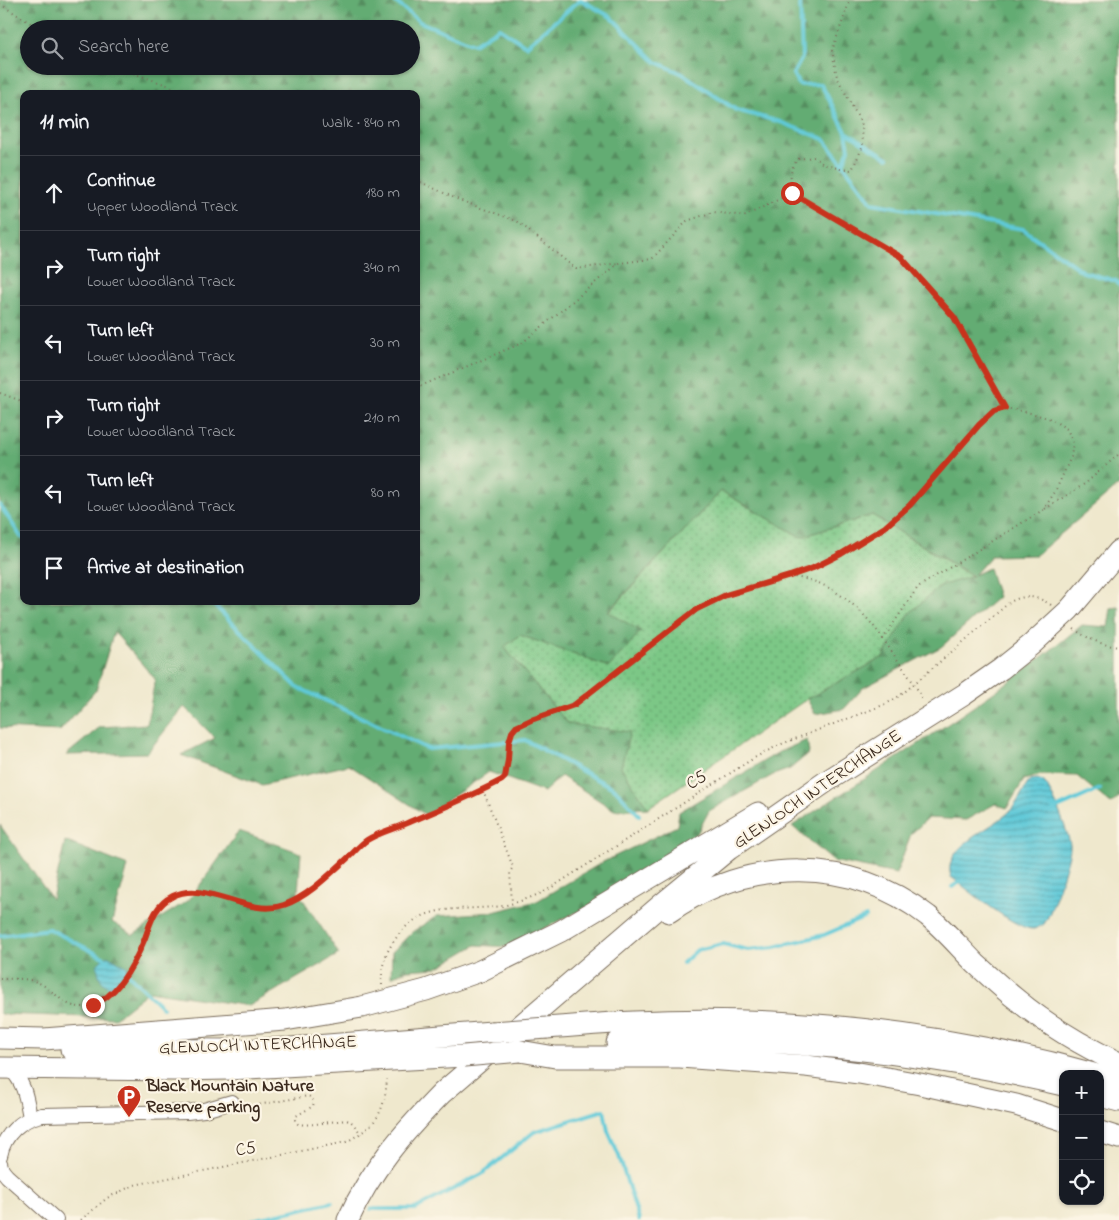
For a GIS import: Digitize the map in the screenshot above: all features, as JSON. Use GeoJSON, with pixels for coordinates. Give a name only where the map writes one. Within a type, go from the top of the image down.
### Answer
{"type":"FeatureCollection","features":[{"type":"Feature","properties":{"kind":"highway","name":"GLENLOCH INTERCHANGE"},"geometry":{"type":"LineString","coordinates":[[348,1220],[361,1193],[394,1145],[442,1093],[697,874],[729,849],[820,786],[982,682],[1031,645],[1069,610],[1119,551]]}},
{"type":"Feature","properties":{"kind":"highway"},"geometry":{"type":"LineString","coordinates":[[0,1038],[44,1039],[285,1020],[362,1007],[426,990],[480,971],[561,931],[796,790],[828,772],[886,745]]}},
{"type":"Feature","properties":{"kind":"highway"},"geometry":{"type":"LineString","coordinates":[[591,966],[683,903],[724,884],[780,871],[800,870],[831,873],[860,880],[912,905],[939,926],[981,969],[1026,1007],[1062,1033],[1119,1063]]}},
{"type":"Feature","properties":{"kind":"highway","name":"GLENLOCH INTERCHANGE"},"geometry":{"type":"LineString","coordinates":[[0,1048],[234,1050],[290,1048],[635,1022],[735,1021],[857,1029],[958,1043],[1078,1070]]}},
{"type":"Feature","properties":{"kind":"highway","name":"GLENLOCH INTERCHANGE"},"geometry":{"type":"LineString","coordinates":[[5,1068],[220,1069],[464,1056],[644,1041],[753,1041],[855,1049],[945,1061],[1059,1084]]}},
{"type":"Feature","properties":{"kind":"highway"},"geometry":{"type":"LineString","coordinates":[[520,1051],[556,1057],[689,1057],[806,1066],[859,1073],[946,1089],[1016,1105],[1059,1119]]}},
{"type":"Feature","properties":{"kind":"highway"},"geometry":{"type":"LineString","coordinates":[[1104,1077],[1119,1080]]}},
{"type":"Feature","properties":{"kind":"highway"},"geometry":{"type":"LineString","coordinates":[[1104,1097],[1119,1101]]}},
{"type":"Feature","properties":{"kind":"highway"},"geometry":{"type":"LineString","coordinates":[[1104,1133],[1119,1138]]}},
{"type":"Feature","properties":{"kind":"street"},"geometry":{"type":"LineString","coordinates":[[5,1068],[20,1079],[24,1088],[30,1117]]}},
{"type":"Feature","properties":{"kind":"street"},"geometry":{"type":"LineString","coordinates":[[0,1156],[10,1134],[30,1117],[42,1115],[187,1112],[208,1109],[232,1102]]}},
{"type":"Feature","properties":{"kind":"street"},"geometry":{"type":"LineString","coordinates":[[0,1163],[2,1170],[7,1176],[56,1220]]}},
{"type":"Feature","properties":{"kind":"path"},"geometry":{"type":"LineString","coordinates":[[792,193],[790,172],[792,165],[798,159],[814,157],[824,164],[840,169],[852,170],[863,146],[862,125],[836,77],[832,51],[850,0]]}},
{"type":"Feature","properties":{"kind":"path"},"geometry":{"type":"LineString","coordinates":[[0,4],[26,20]]}},
{"type":"Feature","properties":{"kind":"path"},"geometry":{"type":"LineString","coordinates":[[138,75],[176,90]]}},
{"type":"Feature","properties":{"kind":"path"},"geometry":{"type":"LineString","coordinates":[[420,182],[460,200],[517,221],[576,269],[652,259],[687,221],[713,212],[745,216],[792,193]]}},
{"type":"Feature","properties":{"kind":"path"},"geometry":{"type":"LineString","coordinates":[[792,193],[901,257],[954,317],[1005,408]]}},
{"type":"Feature","properties":{"kind":"path"},"geometry":{"type":"LineString","coordinates":[[420,386],[522,343],[619,263]]}},
{"type":"Feature","properties":{"kind":"path"},"geometry":{"type":"LineString","coordinates":[[0,393],[20,400]]}},
{"type":"Feature","properties":{"kind":"path"},"geometry":{"type":"LineString","coordinates":[[0,979],[30,980],[42,984],[59,999],[68,1004],[80,1006],[93,1005],[109,996],[118,986],[138,953],[150,919],[157,909],[173,896],[193,892],[210,894],[255,907],[284,905],[322,882],[367,840],[502,780],[505,777],[509,742],[512,732],[516,727],[574,705],[697,609],[726,595],[813,568],[841,554],[885,527],[910,505],[979,425],[994,411],[1005,408],[1031,413],[1051,419],[1067,429],[1073,444],[1071,457],[1056,492],[1043,510]]}},
{"type":"Feature","properties":{"kind":"path"},"geometry":{"type":"LineString","coordinates":[[884,639],[918,587],[1086,483],[1119,454]]}},
{"type":"Feature","properties":{"kind":"path"},"geometry":{"type":"LineString","coordinates":[[790,576],[816,582],[852,603],[874,625],[915,685]]}},
{"type":"Feature","properties":{"kind":"path","name":"C5"},"geometry":{"type":"LineString","coordinates":[[382,986],[382,968],[385,957],[398,935],[415,919],[438,910],[502,906],[533,897],[564,881],[754,758],[886,704],[915,685],[1010,602],[1021,597],[1034,597],[1044,600],[1051,605]]}},
{"type":"Feature","properties":{"kind":"path"},"geometry":{"type":"LineString","coordinates":[[1074,629],[1093,640],[1118,647],[1118,652]]}},
{"type":"Feature","properties":{"kind":"path"},"geometry":{"type":"LineString","coordinates":[[483,790],[513,867],[510,872],[512,903]]}},
{"type":"Feature","properties":{"kind":"path","name":"C5"},"geometry":{"type":"LineString","coordinates":[[81,1220],[108,1198],[134,1185],[346,1142],[361,1134],[378,1117],[386,1098],[387,1079]]}},
{"type":"Feature","properties":{"kind":"path"},"geometry":{"type":"LineString","coordinates":[[232,1102],[252,1106],[308,1096],[314,1102],[313,1106],[296,1116],[295,1120],[298,1124],[321,1124],[345,1120],[350,1122],[361,1134]]}},
{"type":"Feature","properties":{"kind":"green space"},"geometry":{"type":"Polygon","coordinates":[[[0,0],[1119,0],[1119,485],[1036,555],[991,556],[974,575],[989,568],[998,597],[941,647],[863,688],[844,709],[815,714],[807,699],[882,658],[910,613],[940,586],[973,576],[872,515],[801,537],[721,491],[608,612],[641,631],[609,667],[520,635],[504,647],[568,724],[630,732],[621,767],[648,808],[614,810],[561,776],[544,792],[489,772],[426,815],[349,765],[262,785],[181,755],[215,738],[184,707],[147,753],[66,755],[100,727],[147,724],[155,679],[114,632],[96,690],[60,731],[0,728],[0,0]]]}},
{"type":"Feature","properties":{"kind":"green space"},"geometry":{"type":"Polygon","coordinates":[[[721,491],[801,537],[872,515],[973,577],[940,586],[910,613],[882,658],[807,699],[648,808],[621,767],[629,732],[568,724],[504,647],[520,635],[609,667],[608,613],[721,491]]]}},
{"type":"Feature","properties":{"kind":"green space"},"geometry":{"type":"Polygon","coordinates":[[[1119,607],[1119,797],[1111,804],[1077,776],[1041,775],[1024,780],[1007,808],[995,804],[966,820],[928,818],[911,834],[896,874],[833,861],[792,826],[976,705],[1082,625],[1108,627],[1111,608],[1119,607]]]}},
{"type":"Feature","properties":{"kind":"green space"},"geometry":{"type":"Polygon","coordinates":[[[807,740],[809,753],[790,769],[773,775],[709,811],[692,843],[593,904],[507,947],[476,945],[437,968],[407,970],[391,977],[392,952],[412,932],[437,916],[493,912],[537,901],[603,862],[677,826],[679,812],[779,752],[807,740]]]}},
{"type":"Feature","properties":{"kind":"green space"},"geometry":{"type":"Polygon","coordinates":[[[0,825],[52,899],[65,841],[128,866],[112,922],[133,935],[189,900],[239,831],[301,853],[298,892],[339,954],[249,1006],[149,991],[115,1018],[0,1014],[0,825]]]}},
{"type":"Feature","properties":{"kind":"water"},"geometry":{"type":"Polygon","coordinates":[[[1037,779],[1044,782],[1051,793],[1069,839],[1070,851],[1047,919],[1044,924],[1034,929],[1026,928],[1016,923],[979,899],[951,877],[950,866],[953,857],[960,848],[1009,812],[1030,780],[1037,779]]]}},
{"type":"Feature","properties":{"kind":"water"},"geometry":{"type":"Polygon","coordinates":[[[109,956],[128,967],[112,990],[101,980],[97,965],[104,957],[109,956]]]}},
{"type":"Feature","properties":{"kind":"waterway"},"geometry":{"type":"LineString","coordinates":[[393,0],[418,20]]}},
{"type":"Feature","properties":{"kind":"waterway"},"geometry":{"type":"LineString","coordinates":[[420,22],[474,44],[499,28],[526,46],[580,0]]}},
{"type":"Feature","properties":{"kind":"waterway"},"geometry":{"type":"LineString","coordinates":[[581,0],[611,17],[656,62],[683,74],[736,110],[780,122],[824,139],[872,203],[1023,229],[1083,272],[1116,281],[1119,285]]}},
{"type":"Feature","properties":{"kind":"waterway"},"geometry":{"type":"LineString","coordinates":[[800,0],[802,58],[793,74],[799,85],[821,84],[846,132],[849,149],[843,164]]}},
{"type":"Feature","properties":{"kind":"waterway"},"geometry":{"type":"LineString","coordinates":[[846,132],[888,158]]}},
{"type":"Feature","properties":{"kind":"waterway"},"geometry":{"type":"LineString","coordinates":[[0,505],[20,535]]}},
{"type":"Feature","properties":{"kind":"waterway"},"geometry":{"type":"LineString","coordinates":[[214,605],[297,687],[428,749],[505,742]]}},
{"type":"Feature","properties":{"kind":"waterway"},"geometry":{"type":"LineString","coordinates":[[514,741],[525,740],[615,789],[639,815]]}},
{"type":"Feature","properties":{"kind":"waterway"},"geometry":{"type":"LineString","coordinates":[[1053,810],[1100,789]]}},
{"type":"Feature","properties":{"kind":"waterway"},"geometry":{"type":"LineString","coordinates":[[952,887],[963,880]]}},
{"type":"Feature","properties":{"kind":"waterway"},"geometry":{"type":"LineString","coordinates":[[683,963],[697,950],[723,944],[748,950],[775,947],[824,935],[866,917]]}},
{"type":"Feature","properties":{"kind":"waterway"},"geometry":{"type":"LineString","coordinates":[[0,936],[49,929],[107,959]]}},
{"type":"Feature","properties":{"kind":"waterway"},"geometry":{"type":"LineString","coordinates":[[122,968],[163,1008]]}},
{"type":"Feature","properties":{"kind":"waterway"},"geometry":{"type":"LineString","coordinates":[[371,1209],[415,1209],[482,1174],[534,1132],[604,1110],[608,1131],[619,1156],[639,1220]]}},
{"type":"Feature","properties":{"kind":"waterway"},"geometry":{"type":"LineString","coordinates":[[252,1220],[332,1202]]}},
{"type":"Feature","properties":{"kind":"place","name":"Black Mountain Nature Reserve parking"},"geometry":{"type":"Point","coordinates":[129,1118]}},
{"type":"Feature","properties":{"kind":"route"},"geometry":{"type":"LineString","coordinates":[[93,1005],[109,996],[118,986],[138,953],[145,938],[150,919],[157,909],[173,896],[193,892],[210,894],[255,907],[284,905],[322,882],[367,840],[502,780],[505,777],[510,736],[516,727],[574,705],[697,609],[726,595],[813,568],[841,554],[885,527],[910,505],[979,425],[994,411],[1005,408],[954,317],[901,257],[792,193]]}}]}
